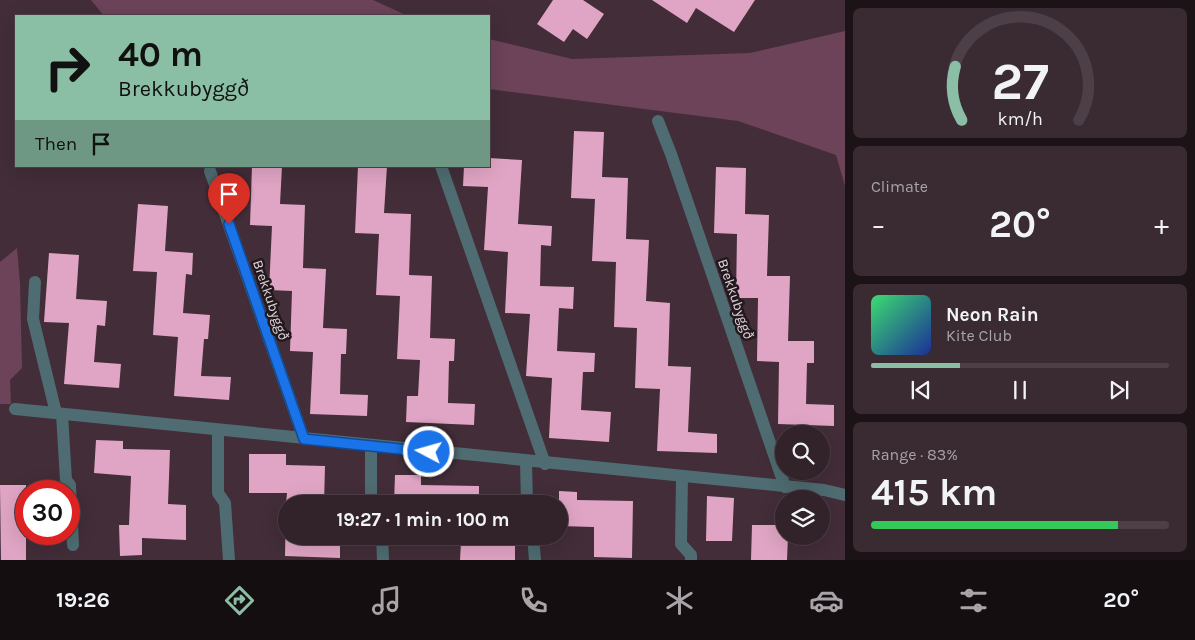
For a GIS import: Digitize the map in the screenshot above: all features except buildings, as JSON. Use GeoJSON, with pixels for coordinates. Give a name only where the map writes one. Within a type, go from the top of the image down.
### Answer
{"type":"FeatureCollection","features":[{"type":"Feature","properties":{"kind":"street","name":"Brekkubyggð"},"geometry":{"type":"LineString","coordinates":[[658,121],[785,486]]}},
{"type":"Feature","properties":{"kind":"street"},"geometry":{"type":"LineString","coordinates":[[441,167],[545,464]]}},
{"type":"Feature","properties":{"kind":"street","name":"Brekkubyggð"},"geometry":{"type":"LineString","coordinates":[[210,171],[304,439]]}},
{"type":"Feature","properties":{"kind":"street"},"geometry":{"type":"LineString","coordinates":[[34,282],[33,319],[59,414],[66,480]]}},
{"type":"Feature","properties":{"kind":"street"},"geometry":{"type":"LineString","coordinates":[[15,409],[545,464],[785,486],[845,495]]}},
{"type":"Feature","properties":{"kind":"street"},"geometry":{"type":"LineString","coordinates":[[218,430],[218,493],[225,503],[229,560]]}},
{"type":"Feature","properties":{"kind":"street"},"geometry":{"type":"LineString","coordinates":[[371,446],[371,495]]}},
{"type":"Feature","properties":{"kind":"street"},"geometry":{"type":"LineString","coordinates":[[526,462],[527,495]]}},
{"type":"Feature","properties":{"kind":"street"},"geometry":{"type":"LineString","coordinates":[[682,477],[681,544],[691,555],[692,560]]}},
{"type":"Feature","properties":{"kind":"street"},"geometry":{"type":"LineString","coordinates":[[382,545],[383,560]]}},
{"type":"Feature","properties":{"kind":"street"},"geometry":{"type":"LineString","coordinates":[[534,545],[535,560]]}},
{"type":"Feature","properties":{"kind":"shaded area"},"geometry":{"type":"Polygon","coordinates":[[[91,0],[373,0],[406,15],[103,15],[91,0]]]}},
{"type":"Feature","properties":{"kind":"shaded area"},"geometry":{"type":"Polygon","coordinates":[[[845,31],[845,186],[836,155],[738,121],[490,89],[490,39],[572,59],[750,53],[845,31]]]}},
{"type":"Feature","properties":{"kind":"shaded area"},"geometry":{"type":"Polygon","coordinates":[[[17,248],[20,283],[22,368],[10,380],[11,404],[0,404],[0,262],[17,248]]]}},
{"type":"Feature","properties":{"kind":"route"},"geometry":{"type":"LineString","coordinates":[[229,224],[304,439],[429,452]]}}]}
